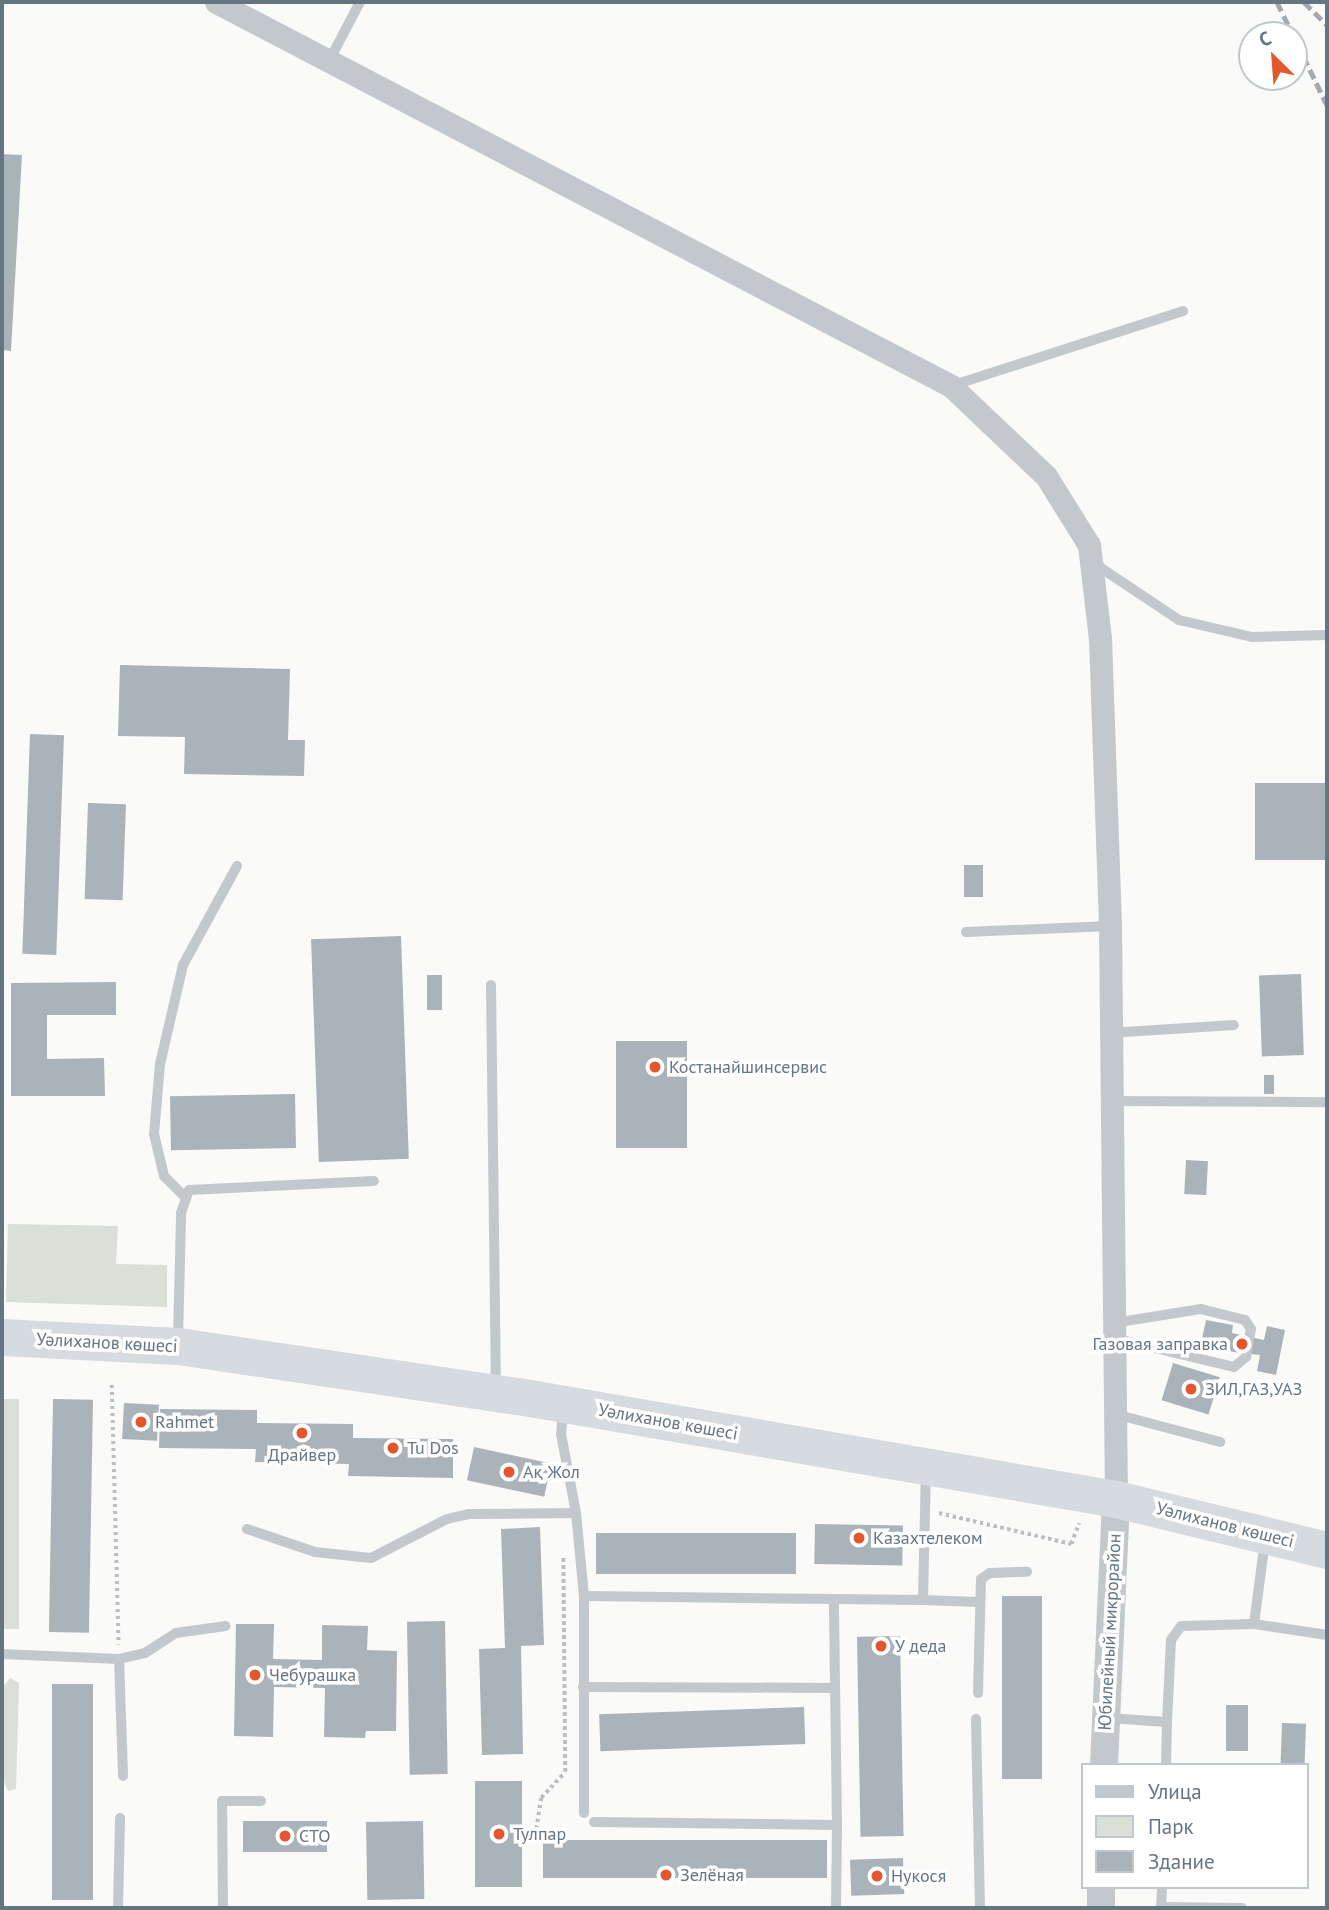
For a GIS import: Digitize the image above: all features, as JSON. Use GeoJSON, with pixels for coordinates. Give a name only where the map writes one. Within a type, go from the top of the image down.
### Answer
{"type":"FeatureCollection","features":[{"type":"Feature","properties":{"kind":"highway","name":"Уәлиханов көшесі"},"geometry":{"type":"LineString","coordinates":[[2,1337],[178,1346],[496,1393],[1116,1499],[1327,1550]]}},
{"type":"Feature","properties":{"kind":"street"},"geometry":{"type":"LineString","coordinates":[[216,2],[951,386],[1046,476],[1089,545],[1100,638],[1110,926],[1114,1331],[1112,1413],[1116,1499]]}},
{"type":"Feature","properties":{"kind":"street","name":"Юбилейный микрорайон"},"geometry":{"type":"LineString","coordinates":[[1104,1763],[1116,1499]]}},
{"type":"Feature","properties":{"kind":"street"},"geometry":{"type":"LineString","coordinates":[[1101,1889],[1101,1908]]}},
{"type":"Feature","properties":{"kind":"lane"},"geometry":{"type":"LineString","coordinates":[[329,61],[360,2]]}},
{"type":"Feature","properties":{"kind":"lane"},"geometry":{"type":"LineString","coordinates":[[951,386],[1183,311]]}},
{"type":"Feature","properties":{"kind":"lane"},"geometry":{"type":"LineString","coordinates":[[1089,545],[1101,568],[1180,620],[1252,637],[1327,635]]}},
{"type":"Feature","properties":{"kind":"lane"},"geometry":{"type":"LineString","coordinates":[[178,1346],[184,1196],[163,1176],[154,1134],[160,1064],[183,965],[237,866]]}},
{"type":"Feature","properties":{"kind":"lane"},"geometry":{"type":"LineString","coordinates":[[966,932],[1110,926]]}},
{"type":"Feature","properties":{"kind":"lane"},"geometry":{"type":"LineString","coordinates":[[491,985],[496,1393]]}},
{"type":"Feature","properties":{"kind":"lane"},"geometry":{"type":"LineString","coordinates":[[1109,1033],[1234,1025]]}},
{"type":"Feature","properties":{"kind":"lane"},"geometry":{"type":"LineString","coordinates":[[1110,1101],[1327,1102]]}},
{"type":"Feature","properties":{"kind":"lane"},"geometry":{"type":"LineString","coordinates":[[184,1196],[204,1187],[374,1181]]}},
{"type":"Feature","properties":{"kind":"lane"},"geometry":{"type":"LineString","coordinates":[[1201,1309],[1245,1320],[1251,1329],[1246,1357],[1234,1367],[1114,1331],[1201,1309]]}},
{"type":"Feature","properties":{"kind":"lane"},"geometry":{"type":"LineString","coordinates":[[563,1404],[561,1434],[576,1513],[583,1595],[584,1813]]}},
{"type":"Feature","properties":{"kind":"lane"},"geometry":{"type":"LineString","coordinates":[[1112,1413],[1220,1442]]}},
{"type":"Feature","properties":{"kind":"lane"},"geometry":{"type":"LineString","coordinates":[[923,1600],[926,1468]]}},
{"type":"Feature","properties":{"kind":"lane"},"geometry":{"type":"LineString","coordinates":[[247,1529],[315,1552],[371,1558],[387,1554],[447,1519],[468,1514],[576,1513]]}},
{"type":"Feature","properties":{"kind":"lane"},"geometry":{"type":"LineString","coordinates":[[1254,1624],[1265,1536]]}},
{"type":"Feature","properties":{"kind":"lane"},"geometry":{"type":"LineString","coordinates":[[978,1693],[978,1602],[985,1575],[1027,1573]]}},
{"type":"Feature","properties":{"kind":"lane"},"geometry":{"type":"LineString","coordinates":[[583,1595],[978,1602]]}},
{"type":"Feature","properties":{"kind":"lane"},"geometry":{"type":"LineString","coordinates":[[834,1599],[836,1908]]}},
{"type":"Feature","properties":{"kind":"lane"},"geometry":{"type":"LineString","coordinates":[[1166,1763],[1171,1640],[1181,1626],[1254,1624],[1327,1635]]}},
{"type":"Feature","properties":{"kind":"lane"},"geometry":{"type":"LineString","coordinates":[[2,1654],[119,1659],[145,1653],[176,1633],[226,1626]]}},
{"type":"Feature","properties":{"kind":"lane"},"geometry":{"type":"LineString","coordinates":[[119,1659],[122,1776]]}},
{"type":"Feature","properties":{"kind":"lane"},"geometry":{"type":"LineString","coordinates":[[583,1687],[835,1688]]}},
{"type":"Feature","properties":{"kind":"lane"},"geometry":{"type":"LineString","coordinates":[[1105,1718],[1167,1722]]}},
{"type":"Feature","properties":{"kind":"lane"},"geometry":{"type":"LineString","coordinates":[[976,1719],[980,1908]]}},
{"type":"Feature","properties":{"kind":"lane"},"geometry":{"type":"LineString","coordinates":[[223,1908],[222,1801],[261,1801]]}},
{"type":"Feature","properties":{"kind":"lane"},"geometry":{"type":"LineString","coordinates":[[118,1908],[120,1818]]}},
{"type":"Feature","properties":{"kind":"lane"},"geometry":{"type":"LineString","coordinates":[[594,1822],[837,1825]]}},
{"type":"Feature","properties":{"kind":"lane"},"geometry":{"type":"LineString","coordinates":[[1162,1889],[1161,1908],[1242,1908]]}},
{"type":"Feature","properties":{"kind":"path"},"geometry":{"type":"LineString","coordinates":[[112,1385],[119,1659]]}},
{"type":"Feature","properties":{"kind":"path"},"geometry":{"type":"LineString","coordinates":[[923,1510],[1071,1544],[1079,1523]]}},
{"type":"Feature","properties":{"kind":"path"},"geometry":{"type":"LineString","coordinates":[[534,1843],[541,1798],[565,1772],[563,1551]]}},
{"type":"Feature","properties":{"kind":"green space"},"geometry":{"type":"Polygon","coordinates":[[[8,1224],[118,1226],[116,1264],[167,1265],[167,1307],[6,1302],[8,1224]]]}},
{"type":"Feature","properties":{"kind":"green space"},"geometry":{"type":"Polygon","coordinates":[[[2,1399],[19,1399],[19,1629],[2,1629],[2,1399]]]}},
{"type":"Feature","properties":{"kind":"green space"},"geometry":{"type":"Polygon","coordinates":[[[10,1678],[19,1683],[16,1789],[8,1791],[2,1777],[2,1688],[10,1678]]]}},
{"type":"Feature","properties":{"kind":"building"},"geometry":{"type":"Polygon","coordinates":[[[2,154],[22,155],[11,351],[2,350],[2,154]]]}},
{"type":"Feature","properties":{"kind":"building"},"geometry":{"type":"Polygon","coordinates":[[[120,665],[290,669],[288,740],[305,740],[304,776],[184,774],[185,737],[118,736],[120,665]]]}},
{"type":"Feature","properties":{"kind":"building"},"geometry":{"type":"Polygon","coordinates":[[[30,734],[64,735],[56,955],[22,954],[30,734]]]}},
{"type":"Feature","properties":{"kind":"building"},"geometry":{"type":"Polygon","coordinates":[[[1255,783],[1327,783],[1327,860],[1255,860],[1255,783]]]}},
{"type":"Feature","properties":{"kind":"building"},"geometry":{"type":"Polygon","coordinates":[[[88,803],[126,804],[123,900],[85,899],[88,803]]]}},
{"type":"Feature","properties":{"kind":"building"},"geometry":{"type":"Polygon","coordinates":[[[964,865],[983,865],[983,897],[964,897],[964,865]]]}},
{"type":"Feature","properties":{"kind":"building"},"geometry":{"type":"Polygon","coordinates":[[[401,936],[409,1159],[319,1162],[311,939],[401,936]]]}},
{"type":"Feature","properties":{"kind":"building"},"geometry":{"type":"Polygon","coordinates":[[[1301,974],[1304,1055],[1262,1056],[1259,975],[1301,974]]]}},
{"type":"Feature","properties":{"kind":"building"},"geometry":{"type":"Polygon","coordinates":[[[427,975],[442,975],[442,1010],[427,1010],[427,975]]]}},
{"type":"Feature","properties":{"kind":"building"},"geometry":{"type":"Polygon","coordinates":[[[116,982],[116,1015],[47,1015],[47,1059],[104,1058],[105,1096],[11,1096],[11,983],[116,982]]]}},
{"type":"Feature","properties":{"kind":"building"},"geometry":{"type":"Polygon","coordinates":[[[616,1041],[687,1041],[687,1148],[616,1148],[616,1041]]]}},
{"type":"Feature","properties":{"kind":"building"},"geometry":{"type":"Polygon","coordinates":[[[1264,1075],[1274,1075],[1274,1094],[1264,1094],[1264,1075]]]}},
{"type":"Feature","properties":{"kind":"building"},"geometry":{"type":"Polygon","coordinates":[[[295,1094],[296,1148],[171,1150],[170,1096],[295,1094]]]}},
{"type":"Feature","properties":{"kind":"building"},"geometry":{"type":"Polygon","coordinates":[[[1186,1160],[1208,1161],[1206,1195],[1184,1194],[1186,1160]]]}},
{"type":"Feature","properties":{"kind":"building","name":"Газовая заправка"},"geometry":{"type":"Polygon","coordinates":[[[1206,1320],[1233,1325],[1232,1333],[1264,1340],[1267,1326],[1285,1330],[1276,1375],[1257,1371],[1260,1355],[1200,1348],[1206,1320]]]}},
{"type":"Feature","properties":{"kind":"building"},"geometry":{"type":"Polygon","coordinates":[[[1173,1363],[1220,1377],[1208,1415],[1162,1400],[1173,1363]]]}},
{"type":"Feature","properties":{"kind":"building"},"geometry":{"type":"Polygon","coordinates":[[[53,1399],[93,1400],[89,1633],[49,1632],[53,1399]]]}},
{"type":"Feature","properties":{"kind":"building","name":"Rahmet"},"geometry":{"type":"Polygon","coordinates":[[[124,1403],[159,1405],[157,1441],[122,1439],[124,1403]]]}},
{"type":"Feature","properties":{"kind":"building"},"geometry":{"type":"Polygon","coordinates":[[[160,1409],[257,1410],[257,1423],[353,1424],[353,1438],[453,1439],[453,1478],[348,1476],[349,1464],[255,1462],[256,1449],[159,1448],[160,1409]]]}},
{"type":"Feature","properties":{"kind":"building","name":"Ақ Жол"},"geometry":{"type":"Polygon","coordinates":[[[474,1447],[551,1463],[544,1497],[467,1480],[474,1447]]]}},
{"type":"Feature","properties":{"kind":"building"},"geometry":{"type":"Polygon","coordinates":[[[815,1524],[903,1526],[902,1566],[814,1564],[815,1524]]]}},
{"type":"Feature","properties":{"kind":"building"},"geometry":{"type":"Polygon","coordinates":[[[540,1527],[544,1645],[521,1646],[523,1754],[482,1755],[479,1649],[505,1648],[501,1529],[540,1527]]]}},
{"type":"Feature","properties":{"kind":"building"},"geometry":{"type":"Polygon","coordinates":[[[596,1533],[796,1533],[796,1574],[596,1574],[596,1533]]]}},
{"type":"Feature","properties":{"kind":"building"},"geometry":{"type":"Polygon","coordinates":[[[1002,1596],[1042,1596],[1042,1779],[1002,1779],[1002,1596]]]}},
{"type":"Feature","properties":{"kind":"building"},"geometry":{"type":"Polygon","coordinates":[[[445,1621],[448,1774],[410,1775],[407,1622],[445,1621]]]}},
{"type":"Feature","properties":{"kind":"building"},"geometry":{"type":"Polygon","coordinates":[[[236,1624],[274,1624],[273,1659],[322,1660],[322,1625],[368,1626],[367,1650],[397,1651],[396,1731],[366,1731],[365,1738],[324,1737],[325,1688],[274,1687],[273,1737],[234,1736],[236,1624]]]}},
{"type":"Feature","properties":{"kind":"building"},"geometry":{"type":"Polygon","coordinates":[[[900,1636],[903,1836],[860,1837],[857,1637],[900,1636]]]}},
{"type":"Feature","properties":{"kind":"building"},"geometry":{"type":"Polygon","coordinates":[[[52,1684],[93,1684],[93,1900],[52,1900],[52,1684]]]}},
{"type":"Feature","properties":{"kind":"building"},"geometry":{"type":"Polygon","coordinates":[[[1226,1705],[1248,1705],[1248,1751],[1226,1751],[1226,1705]]]}},
{"type":"Feature","properties":{"kind":"building"},"geometry":{"type":"Polygon","coordinates":[[[804,1707],[805,1744],[600,1751],[599,1714],[804,1707]]]}},
{"type":"Feature","properties":{"kind":"building"},"geometry":{"type":"Polygon","coordinates":[[[1282,1723],[1306,1724],[1305,1763],[1281,1763],[1282,1723]]]}},
{"type":"Feature","properties":{"kind":"building","name":"Тулпар"},"geometry":{"type":"Polygon","coordinates":[[[475,1781],[522,1781],[522,1887],[475,1887],[475,1781]]]}},
{"type":"Feature","properties":{"kind":"building","name":"СТО"},"geometry":{"type":"Polygon","coordinates":[[[243,1821],[327,1821],[327,1852],[243,1852],[243,1821]]]}},
{"type":"Feature","properties":{"kind":"building"},"geometry":{"type":"Polygon","coordinates":[[[423,1821],[424,1899],[367,1900],[366,1822],[423,1821]]]}},
{"type":"Feature","properties":{"kind":"building"},"geometry":{"type":"Polygon","coordinates":[[[543,1840],[827,1840],[827,1878],[543,1878],[543,1840]]]}},
{"type":"Feature","properties":{"kind":"building","name":"Нукося"},"geometry":{"type":"Polygon","coordinates":[[[903,1858],[904,1894],[851,1896],[850,1860],[903,1858]]]}},
{"type":"Feature","properties":{"kind":"railway"},"geometry":{"type":"LineString","coordinates":[[1277,2],[1327,105]]}},
{"type":"Feature","properties":{"kind":"railway"},"geometry":{"type":"LineString","coordinates":[[1304,2],[1327,25]]}},
{"type":"Feature","properties":{"kind":"place","name":"Костанайшинсервис"},"geometry":{"type":"Point","coordinates":[655,1067]}},
{"type":"Feature","properties":{"kind":"place","name":"Газовая заправка"},"geometry":{"type":"Point","coordinates":[1242,1344]}},
{"type":"Feature","properties":{"kind":"place","name":"ЗИЛ,ГАЗ,УАЗ"},"geometry":{"type":"Point","coordinates":[1191,1389]}},
{"type":"Feature","properties":{"kind":"place","name":"Rahmet"},"geometry":{"type":"Point","coordinates":[141,1422]}},
{"type":"Feature","properties":{"kind":"place","name":"Драйвер"},"geometry":{"type":"Point","coordinates":[302,1433]}},
{"type":"Feature","properties":{"kind":"place","name":"Tu Dos"},"geometry":{"type":"Point","coordinates":[393,1448]}},
{"type":"Feature","properties":{"kind":"place","name":"Ақ Жол"},"geometry":{"type":"Point","coordinates":[509,1472]}},
{"type":"Feature","properties":{"kind":"place","name":"Казахтелеком"},"geometry":{"type":"Point","coordinates":[859,1538]}},
{"type":"Feature","properties":{"kind":"place","name":"У деда"},"geometry":{"type":"Point","coordinates":[881,1646]}},
{"type":"Feature","properties":{"kind":"place","name":"Чебурашка"},"geometry":{"type":"Point","coordinates":[255,1675]}},
{"type":"Feature","properties":{"kind":"place","name":"Тулпар"},"geometry":{"type":"Point","coordinates":[499,1834]}},
{"type":"Feature","properties":{"kind":"place","name":"СТО"},"geometry":{"type":"Point","coordinates":[285,1836]}},
{"type":"Feature","properties":{"kind":"place","name":"Зелёная"},"geometry":{"type":"Point","coordinates":[666,1875]}},
{"type":"Feature","properties":{"kind":"place","name":"Нукося"},"geometry":{"type":"Point","coordinates":[877,1876]}}]}
